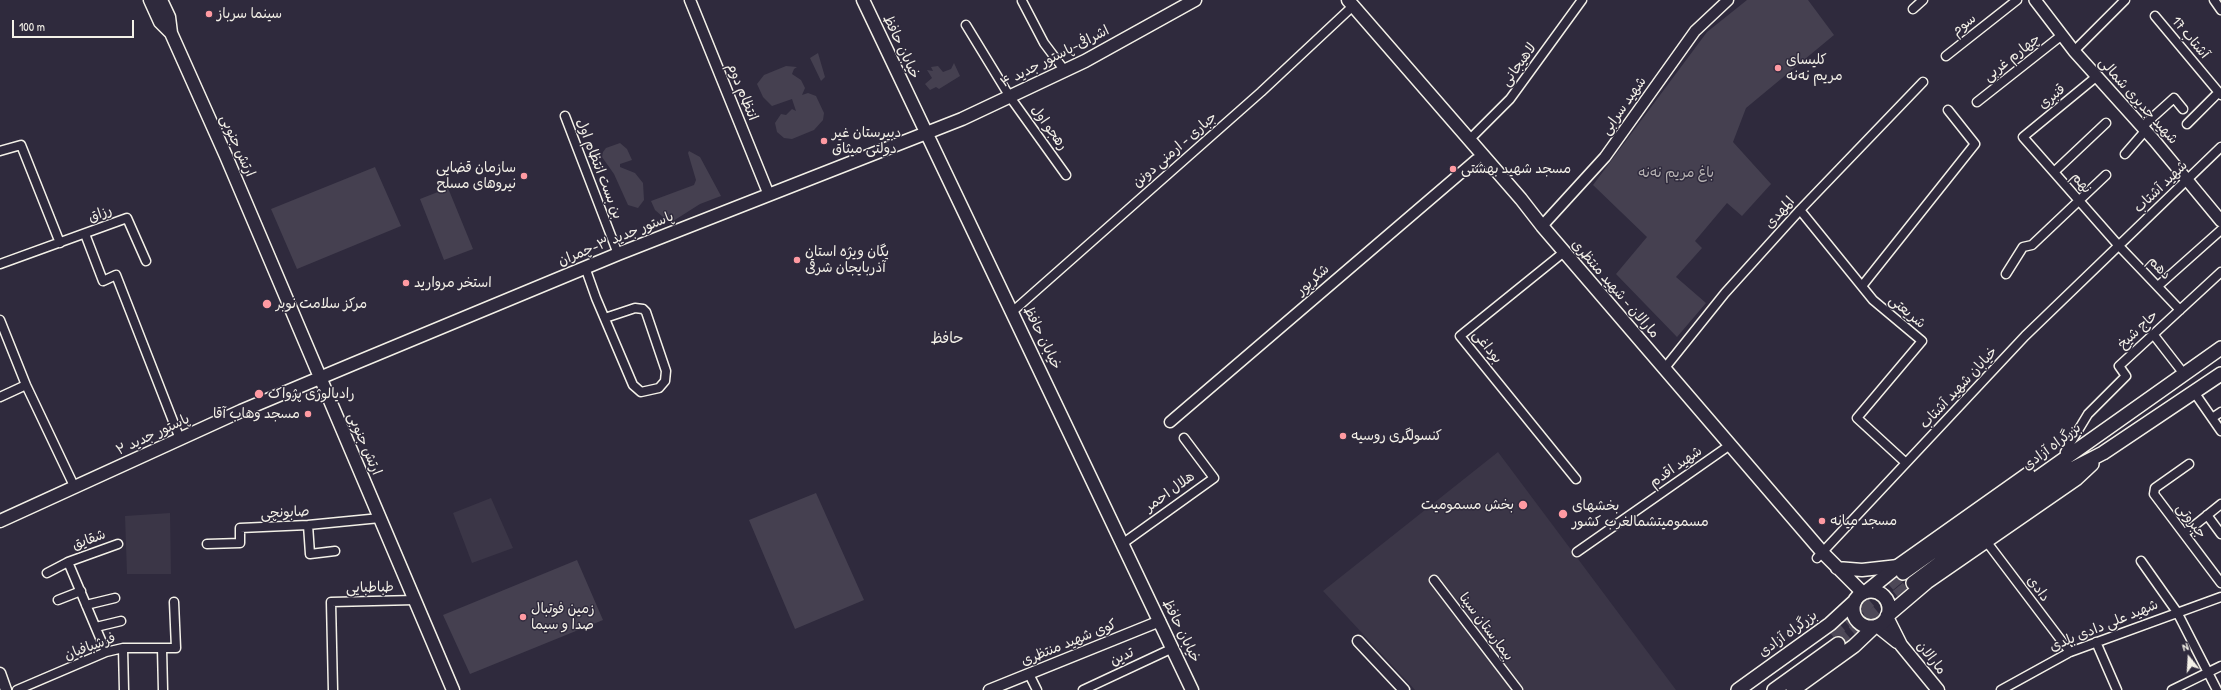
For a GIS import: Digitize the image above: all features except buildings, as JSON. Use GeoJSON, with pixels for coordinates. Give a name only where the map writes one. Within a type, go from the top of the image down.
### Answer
{"type":"FeatureCollection","features":[{"type":"Feature","properties":{"kind":"highway","name":"بزرگراه آزادی"},"geometry":{"type":"LineString","coordinates":[[1738,690],[1840,616],[1862,595],[1884,578],[1901,569],[2062,462],[2092,438],[2221,348]]}},
{"type":"Feature","properties":{"kind":"highway","name":"بزرگراه آزادی"},"geometry":{"type":"LineString","coordinates":[[1913,583],[2068,471],[2103,453],[2221,374]]}},
{"type":"Feature","properties":{"kind":"highway"},"geometry":{"type":"LineString","coordinates":[[1901,569],[1964,518],[2051,459],[2092,438]]}},
{"type":"Feature","properties":{"kind":"highway"},"geometry":{"type":"LineString","coordinates":[[1793,690],[1861,639],[1927,582],[2076,479],[2103,453]]}},
{"type":"Feature","properties":{"kind":"highway"},"geometry":{"type":"LineString","coordinates":[[1884,578],[1884,587],[1890,596],[1895,600],[1905,602]]}},
{"type":"Feature","properties":{"kind":"highway"},"geometry":{"type":"LineString","coordinates":[[1876,592],[1884,598],[1888,607],[1881,622],[1864,626],[1857,620],[1853,610],[1862,595],[1876,592]]}},
{"type":"Feature","properties":{"kind":"highway"},"geometry":{"type":"LineString","coordinates":[[1840,616],[1849,618],[1856,623],[1861,639]]}},
{"type":"Feature","properties":{"kind":"highway","name":"بزرگراه آزادی"},"geometry":{"type":"LineString","coordinates":[[1752,690],[1835,639],[1774,690]]}},
{"type":"Feature","properties":{"kind":"main road","name":"ارتش جنوبی"},"geometry":{"type":"LineString","coordinates":[[150,0],[160,22],[171,33]]}},
{"type":"Feature","properties":{"kind":"main road","name":"ارتش جنوبی"},"geometry":{"type":"LineString","coordinates":[[161,0],[168,17],[171,33],[453,690]]}},
{"type":"Feature","properties":{"kind":"main road","name":"خیابان حافظ"},"geometry":{"type":"LineString","coordinates":[[863,0],[926,135],[1192,690]]}},
{"type":"Feature","properties":{"kind":"main road","name":"اشرافی-پاستور جدید ۴"},"geometry":{"type":"LineString","coordinates":[[926,135],[1065,71],[1195,0]]}},
{"type":"Feature","properties":{"kind":"main road","name":"شهید جدیری شمالی"},"geometry":{"type":"LineString","coordinates":[[2035,0],[2074,51],[2144,129],[2221,221]]}},
{"type":"Feature","properties":{"kind":"main road","name":"مارالان - شهید منتظری"},"geometry":{"type":"LineString","coordinates":[[1350,3],[1730,445],[1820,556],[1837,568],[1862,595]]}},
{"type":"Feature","properties":{"kind":"main road","name":"پاستور جدید ۳-چمران"},"geometry":{"type":"LineString","coordinates":[[320,378],[585,267],[769,194],[926,135]]}},
{"type":"Feature","properties":{"kind":"main road","name":"پاستور جدید ۲"},"geometry":{"type":"LineString","coordinates":[[0,521],[180,439],[320,378]]}},
{"type":"Feature","properties":{"kind":"main road"},"geometry":{"type":"LineString","coordinates":[[1837,568],[1862,570],[1901,569]]}},
{"type":"Feature","properties":{"kind":"main road","name":"مارالان"},"geometry":{"type":"LineString","coordinates":[[1881,622],[1938,690]]}},
{"type":"Feature","properties":{"kind":"street","name":"انتظام دوم"},"geometry":{"type":"LineString","coordinates":[[690,0],[769,194]]}},
{"type":"Feature","properties":{"kind":"street","name":"لاهیجانی"},"geometry":{"type":"LineString","coordinates":[[1469,140],[1510,99],[1582,0]]}},
{"type":"Feature","properties":{"kind":"street","name":"شهید سرابی"},"geometry":{"type":"LineString","coordinates":[[1542,226],[1604,157],[1695,31],[1728,0]]}},
{"type":"Feature","properties":{"kind":"street"},"geometry":{"type":"LineString","coordinates":[[1913,9],[1923,0]]}},
{"type":"Feature","properties":{"kind":"street","name":"سوم"},"geometry":{"type":"LineString","coordinates":[[1946,56],[2017,0]]}},
{"type":"Feature","properties":{"kind":"street"},"geometry":{"type":"LineString","coordinates":[[2074,51],[2125,0]]}},
{"type":"Feature","properties":{"kind":"street"},"geometry":{"type":"LineString","coordinates":[[2214,0],[2221,9]]}},
{"type":"Feature","properties":{"kind":"street"},"geometry":{"type":"LineString","coordinates":[[1022,1],[1044,43],[1065,71]]}},
{"type":"Feature","properties":{"kind":"street","name":"جباری - ارمنی دونن"},"geometry":{"type":"LineString","coordinates":[[1012,312],[1261,92],[1350,3]]}},
{"type":"Feature","properties":{"kind":"street","name":"آشتاب 17"},"geometry":{"type":"LineString","coordinates":[[2155,16],[2220,93]]}},
{"type":"Feature","properties":{"kind":"street","name":"رهجو اول"},"geometry":{"type":"LineString","coordinates":[[966,25],[1010,96],[1066,175]]}},
{"type":"Feature","properties":{"kind":"street","name":"چهارم غربی"},"geometry":{"type":"LineString","coordinates":[[1978,102],[2062,35]]}},
{"type":"Feature","properties":{"kind":"street","name":"قنبری"},"geometry":{"type":"LineString","coordinates":[[2024,137],[2096,77]]}},
{"type":"Feature","properties":{"kind":"street","name":"المهدی"},"geometry":{"type":"LineString","coordinates":[[1664,368],[1725,293],[1800,210],[1923,82]]}},
{"type":"Feature","properties":{"kind":"street"},"geometry":{"type":"LineString","coordinates":[[2187,124],[2220,93]]}},
{"type":"Feature","properties":{"kind":"street"},"geometry":{"type":"LineString","coordinates":[[2125,154],[2144,129],[2174,98],[2183,109]]}},
{"type":"Feature","properties":{"kind":"street"},"geometry":{"type":"LineString","coordinates":[[1862,286],[1976,144],[1948,110]]}},
{"type":"Feature","properties":{"kind":"street","name":"بن بست انتظام اول"},"geometry":{"type":"LineString","coordinates":[[565,116],[618,254]]}},
{"type":"Feature","properties":{"kind":"street"},"geometry":{"type":"LineString","coordinates":[[2054,172],[2106,123]]}},
{"type":"Feature","properties":{"kind":"street","name":"نهم"},"geometry":{"type":"LineString","coordinates":[[2024,137],[2119,246]]}},
{"type":"Feature","properties":{"kind":"street"},"geometry":{"type":"LineString","coordinates":[[0,151],[21,145],[60,243]]}},
{"type":"Feature","properties":{"kind":"street","name":"شهید آشتاب"},"geometry":{"type":"LineString","coordinates":[[2119,246],[2221,147]]}},
{"type":"Feature","properties":{"kind":"street","name":"شکرپور"},"geometry":{"type":"LineString","coordinates":[[1170,422],[1476,160]]}},
{"type":"Feature","properties":{"kind":"street"},"geometry":{"type":"LineString","coordinates":[[2006,274],[2023,247],[2032,245],[2106,175]]}},
{"type":"Feature","properties":{"kind":"street","name":"شریعتی"},"geometry":{"type":"LineString","coordinates":[[1800,210],[1873,300],[1922,341],[1857,418],[1906,463]]}},
{"type":"Feature","properties":{"kind":"street","name":"رزاق"},"geometry":{"type":"LineString","coordinates":[[0,264],[127,218],[146,261]]}},
{"type":"Feature","properties":{"kind":"street"},"geometry":{"type":"LineString","coordinates":[[2158,286],[2221,230]]}},
{"type":"Feature","properties":{"kind":"street"},"geometry":{"type":"LineString","coordinates":[[85,234],[103,281],[116,275],[180,439]]}},
{"type":"Feature","properties":{"kind":"street","name":"دهم"},"geometry":{"type":"LineString","coordinates":[[2119,246],[2180,310]]}},
{"type":"Feature","properties":{"kind":"street","name":"خیابان شهید آشتاب"},"geometry":{"type":"LineString","coordinates":[[1820,556],[2025,336],[2119,246]]}},
{"type":"Feature","properties":{"kind":"street","name":"بوداغی"},"geometry":{"type":"LineString","coordinates":[[1564,252],[1460,336],[1576,479]]}},
{"type":"Feature","properties":{"kind":"street"},"geometry":{"type":"LineString","coordinates":[[585,267],[605,318],[635,388],[646,392],[659,388],[665,381],[666,371],[646,312],[643,309],[636,308],[605,318]]}},
{"type":"Feature","properties":{"kind":"street","name":"حاج شیخ"},"geometry":{"type":"LineString","coordinates":[[2065,452],[2088,414],[2126,376],[2119,366],[2221,272]]}},
{"type":"Feature","properties":{"kind":"street"},"geometry":{"type":"LineString","coordinates":[[0,320],[26,385],[75,488]]}},
{"type":"Feature","properties":{"kind":"street"},"geometry":{"type":"LineString","coordinates":[[2153,334],[2184,374]]}},
{"type":"Feature","properties":{"kind":"street"},"geometry":{"type":"LineString","coordinates":[[0,397],[26,385]]}},
{"type":"Feature","properties":{"kind":"street"},"geometry":{"type":"LineString","coordinates":[[2194,392],[2221,431]]}},
{"type":"Feature","properties":{"kind":"street"},"geometry":{"type":"LineString","coordinates":[[2212,418],[2221,412]]}},
{"type":"Feature","properties":{"kind":"street","name":"هلال احمر"},"geometry":{"type":"LineString","coordinates":[[1122,544],[1214,478],[1184,438]]}},
{"type":"Feature","properties":{"kind":"street","name":"شهید اقدم"},"geometry":{"type":"LineString","coordinates":[[1577,552],[1730,445]]}},
{"type":"Feature","properties":{"kind":"street","name":"جبروتی"},"geometry":{"type":"LineString","coordinates":[[2189,464],[2155,488],[2154,494],[2185,533],[2221,583]]}},
{"type":"Feature","properties":{"kind":"street"},"geometry":{"type":"LineString","coordinates":[[2185,533],[2221,504]]}},
{"type":"Feature","properties":{"kind":"street"},"geometry":{"type":"LineString","coordinates":[[2206,515],[2221,534]]}},
{"type":"Feature","properties":{"kind":"street","name":"صابونچی"},"geometry":{"type":"LineString","coordinates":[[207,544],[240,543],[240,528],[308,525],[380,518]]}},
{"type":"Feature","properties":{"kind":"street"},"geometry":{"type":"LineString","coordinates":[[308,525],[310,554],[335,551]]}},
{"type":"Feature","properties":{"kind":"street","name":"دادی"},"geometry":{"type":"LineString","coordinates":[[1986,541],[2070,652]]}},
{"type":"Feature","properties":{"kind":"street","name":"شقایق"},"geometry":{"type":"LineString","coordinates":[[47,573],[68,562],[118,544]]}},
{"type":"Feature","properties":{"kind":"street"},"geometry":{"type":"LineString","coordinates":[[2141,561],[2177,612],[2217,690]]}},
{"type":"Feature","properties":{"kind":"street"},"geometry":{"type":"LineString","coordinates":[[68,562],[106,652]]}},
{"type":"Feature","properties":{"kind":"street","name":"بیمارستان سینا"},"geometry":{"type":"LineString","coordinates":[[1434,580],[1518,690]]}},
{"type":"Feature","properties":{"kind":"street"},"geometry":{"type":"LineString","coordinates":[[58,600],[81,592]]}},
{"type":"Feature","properties":{"kind":"street","name":"شهید علی دادی بلدی"},"geometry":{"type":"LineString","coordinates":[[2001,690],[2070,652],[2221,597]]}},
{"type":"Feature","properties":{"kind":"street"},"geometry":{"type":"LineString","coordinates":[[86,605],[115,598]]}},
{"type":"Feature","properties":{"kind":"street","name":"طباطبایی"},"geometry":{"type":"LineString","coordinates":[[334,690],[331,602],[415,600]]}},
{"type":"Feature","properties":{"kind":"street","name":"فرشبافیان"},"geometry":{"type":"LineString","coordinates":[[17,690],[106,652],[123,648],[176,648],[174,602]]}},
{"type":"Feature","properties":{"kind":"street"},"geometry":{"type":"LineString","coordinates":[[96,627],[121,621]]}},
{"type":"Feature","properties":{"kind":"street","name":"کوی شهید منتظری"},"geometry":{"type":"LineString","coordinates":[[989,690],[1160,621]]}},
{"type":"Feature","properties":{"kind":"street"},"geometry":{"type":"LineString","coordinates":[[1358,641],[1404,690]]}},
{"type":"Feature","properties":{"kind":"street"},"geometry":{"type":"LineString","coordinates":[[2096,642],[2117,690]]}},
{"type":"Feature","properties":{"kind":"street"},"geometry":{"type":"LineString","coordinates":[[123,648],[124,690]]}},
{"type":"Feature","properties":{"kind":"street"},"geometry":{"type":"LineString","coordinates":[[162,648],[163,690]]}},
{"type":"Feature","properties":{"kind":"street","name":"تدین"},"geometry":{"type":"LineString","coordinates":[[1083,690],[1173,648]]}},
{"type":"Feature","properties":{"kind":"street"},"geometry":{"type":"LineString","coordinates":[[2172,690],[2221,666]]}},
{"type":"Feature","properties":{"kind":"street"},"geometry":{"type":"LineString","coordinates":[[0,673],[6,690]]}},
{"type":"Feature","properties":{"kind":"street"},"geometry":{"type":"LineString","coordinates":[[1029,674],[1037,690]]}},
{"type":"Feature","properties":{"kind":"shaded area"},"geometry":{"type":"Polygon","coordinates":[[[1498,452],[1676,690],[1415,690],[1323,591],[1498,452]]]}},
{"type":"Feature","properties":{"kind":"shaded area"},"geometry":{"type":"Polygon","coordinates":[[[491,498],[513,548],[472,563],[453,513],[491,498]]]}},
{"type":"Feature","properties":{"kind":"shaded area"},"geometry":{"type":"Polygon","coordinates":[[[170,513],[171,574],[127,574],[125,516],[170,513]]]}},
{"type":"Feature","properties":{"kind":"green space","name":"باغ مریم نه‌نه"},"geometry":{"type":"Polygon","coordinates":[[[1747,0],[1808,0],[1834,35],[1746,108],[1733,142],[1771,184],[1742,216],[1727,203],[1695,241],[1702,248],[1676,277],[1706,303],[1677,337],[1616,274],[1647,237],[1593,185],[1707,32],[1747,0]]]}},
{"type":"Feature","properties":{"kind":"green space"},"geometry":{"type":"Polygon","coordinates":[[[818,53],[825,77],[821,81],[810,58],[818,53]]]}},
{"type":"Feature","properties":{"kind":"green space"},"geometry":{"type":"Polygon","coordinates":[[[954,63],[960,76],[939,89],[936,87],[930,90],[925,84],[932,78],[927,70],[933,71],[931,67],[938,66],[943,72],[951,69],[954,63]]]}},
{"type":"Feature","properties":{"kind":"green space"},"geometry":{"type":"Polygon","coordinates":[[[786,66],[797,67],[794,69],[792,74],[801,80],[805,88],[802,95],[808,93],[816,96],[824,113],[823,120],[814,130],[792,139],[784,138],[777,132],[775,123],[781,114],[786,115],[792,109],[796,111],[792,99],[772,106],[763,97],[757,84],[764,75],[786,66]]]}},
{"type":"Feature","properties":{"kind":"green space"},"geometry":{"type":"Polygon","coordinates":[[[620,143],[627,149],[632,160],[620,164],[620,167],[635,173],[643,183],[644,200],[638,208],[628,205],[614,174],[602,157],[606,148],[620,143]]]}},
{"type":"Feature","properties":{"kind":"green space"},"geometry":{"type":"Polygon","coordinates":[[[689,151],[700,157],[721,196],[700,204],[670,223],[655,210],[651,201],[694,185],[696,180],[688,153],[689,151]]]}},
{"type":"Feature","properties":{"kind":"green space"},"geometry":{"type":"Polygon","coordinates":[[[375,167],[401,226],[297,269],[271,209],[375,167]]]}},
{"type":"Feature","properties":{"kind":"green space"},"geometry":{"type":"Polygon","coordinates":[[[448,188],[473,249],[444,260],[420,199],[448,188]]]}},
{"type":"Feature","properties":{"kind":"green space"},"geometry":{"type":"Polygon","coordinates":[[[816,493],[864,600],[795,629],[749,520],[816,493]]]}},
{"type":"Feature","properties":{"kind":"green space","name":"زمین فوتبال صدا و سیما"},"geometry":{"type":"Polygon","coordinates":[[[577,560],[603,620],[470,674],[443,615],[577,560]]]}},
{"type":"Feature","properties":{"kind":"tunnel"},"geometry":{"type":"LineString","coordinates":[[1831,634],[1903,573]]}},
{"type":"Feature","properties":{"kind":"tunnel"},"geometry":{"type":"LineString","coordinates":[[1838,644],[1913,583]]}},
{"type":"Feature","properties":{"kind":"place","name":"سینما سرباز"},"geometry":{"type":"Point","coordinates":[209,14]}},
{"type":"Feature","properties":{"kind":"place","name":"کلیسای مریم نه‌نه"},"geometry":{"type":"Point","coordinates":[1778,68]}},
{"type":"Feature","properties":{"kind":"place","name":"دبیرستان غیر دولتی میثاق"},"geometry":{"type":"Point","coordinates":[824,141]}},
{"type":"Feature","properties":{"kind":"place","name":"مسجد شهید بهشتی"},"geometry":{"type":"Point","coordinates":[1453,169]}},
{"type":"Feature","properties":{"kind":"place","name":"سازمان قضایی نیروهای مسلح"},"geometry":{"type":"Point","coordinates":[524,176]}},
{"type":"Feature","properties":{"kind":"place","name":"یگان ویژه استان آذربایجان شرقی"},"geometry":{"type":"Point","coordinates":[797,260]}},
{"type":"Feature","properties":{"kind":"place","name":"استخر مروارید"},"geometry":{"type":"Point","coordinates":[406,283]}},
{"type":"Feature","properties":{"kind":"place","name":"مرکز سلامت نوبر"},"geometry":{"type":"Point","coordinates":[267,304]}},
{"type":"Feature","properties":{"kind":"place","name":"رادیالوژی پژواک"},"geometry":{"type":"Point","coordinates":[259,394]}},
{"type":"Feature","properties":{"kind":"place","name":"مسجد وهاب آقا"},"geometry":{"type":"Point","coordinates":[308,414]}},
{"type":"Feature","properties":{"kind":"place","name":"کنسولگری روسیه"},"geometry":{"type":"Point","coordinates":[1343,436]}},
{"type":"Feature","properties":{"kind":"place","name":"بخش مسمومیت"},"geometry":{"type":"Point","coordinates":[1523,505]}},
{"type":"Feature","properties":{"kind":"place","name":"بخشهای مسمومیتشمالغرب کشور"},"geometry":{"type":"Point","coordinates":[1563,514]}},
{"type":"Feature","properties":{"kind":"place","name":"مسجد میانه"},"geometry":{"type":"Point","coordinates":[1822,521]}},
{"type":"Feature","properties":{"kind":"place","name":"زمین فوتبال صدا و سیما"},"geometry":{"type":"Point","coordinates":[523,617]}},
{"type":"Feature","properties":{"kind":"district","name":"حافظ"},"geometry":{"type":"Point","coordinates":[947,339]}}]}
